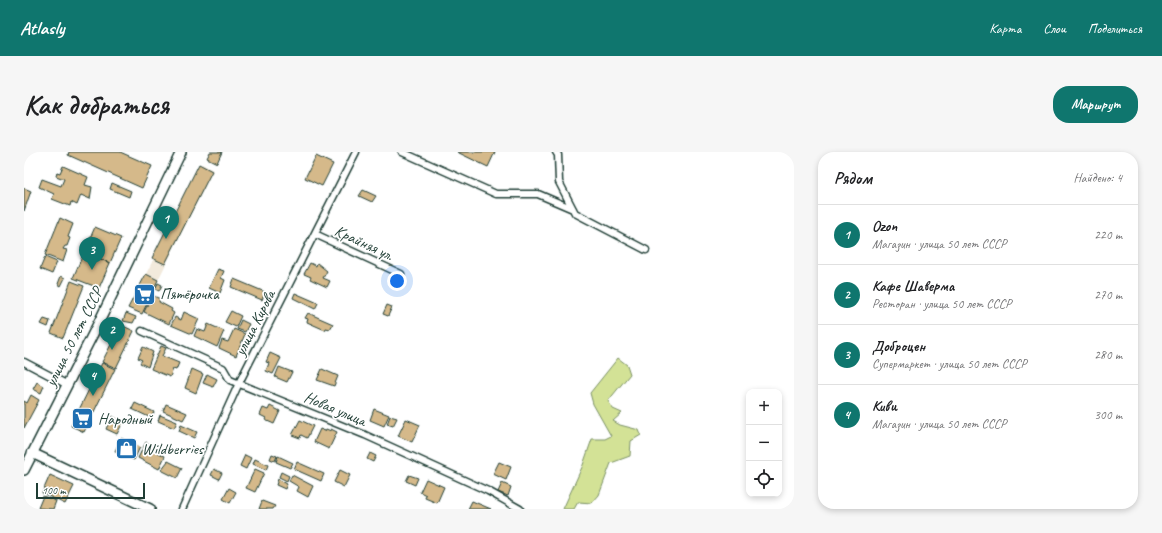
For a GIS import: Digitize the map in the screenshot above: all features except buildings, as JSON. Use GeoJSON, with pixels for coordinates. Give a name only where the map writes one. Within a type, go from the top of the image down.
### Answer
{"type":"FeatureCollection","features":[{"type":"Feature","properties":{"kind":"main road","name":"улица 50 лет СССР"},"geometry":{"type":"LineString","coordinates":[[24,470],[66,384],[100,320],[181,152]]}},
{"type":"Feature","properties":{"kind":"main road"},"geometry":{"type":"LineString","coordinates":[[32,453],[150,509]]}},
{"type":"Feature","properties":{"kind":"street","name":"улица Кирова"},"geometry":{"type":"LineString","coordinates":[[182,509],[239,383],[356,152]]}},
{"type":"Feature","properties":{"kind":"street"},"geometry":{"type":"LineString","coordinates":[[402,152],[496,194],[538,194],[573,210]]}},
{"type":"Feature","properties":{"kind":"street"},"geometry":{"type":"LineString","coordinates":[[556,152],[558,155],[559,182],[575,213],[646,250]]}},
{"type":"Feature","properties":{"kind":"street","name":"Крайняя ул."},"geometry":{"type":"LineString","coordinates":[[315,234],[401,274]]}},
{"type":"Feature","properties":{"kind":"street","name":"Новая улица"},"geometry":{"type":"LineString","coordinates":[[142,331],[223,368],[230,380],[365,435],[488,491],[520,509]]}},
{"type":"Feature","properties":{"kind":"street"},"geometry":{"type":"LineString","coordinates":[[24,362],[66,384]]}},
{"type":"Feature","properties":{"kind":"shaded area"},"geometry":{"type":"Polygon","coordinates":[[[202,164],[213,170],[158,280],[146,274],[202,164]]]}},
{"type":"Feature","properties":{"kind":"green space"},"geometry":{"type":"Polygon","coordinates":[[[618,358],[627,365],[630,374],[608,401],[613,409],[622,413],[613,421],[620,425],[639,430],[641,435],[631,441],[630,456],[611,463],[599,495],[592,503],[578,502],[574,509],[563,509],[583,465],[592,439],[605,439],[611,436],[593,404],[590,393],[618,358]]]}},
{"type":"Feature","properties":{"kind":"place","name":"Ozon"},"geometry":{"type":"Point","coordinates":[166,239]}},
{"type":"Feature","properties":{"kind":"place","name":"Доброцен"},"geometry":{"type":"Point","coordinates":[92,270]}},
{"type":"Feature","properties":{"kind":"place","name":"Пятёрочка"},"geometry":{"type":"Point","coordinates":[144,294]}},
{"type":"Feature","properties":{"kind":"place","name":"Кафе Шаверма"},"geometry":{"type":"Point","coordinates":[112,350]}},
{"type":"Feature","properties":{"kind":"place","name":"Киви"},"geometry":{"type":"Point","coordinates":[93,396]}},
{"type":"Feature","properties":{"kind":"place","name":"Народный"},"geometry":{"type":"Point","coordinates":[83,419]}},
{"type":"Feature","properties":{"kind":"place","name":"Wildberries"},"geometry":{"type":"Point","coordinates":[127,449]}}]}
